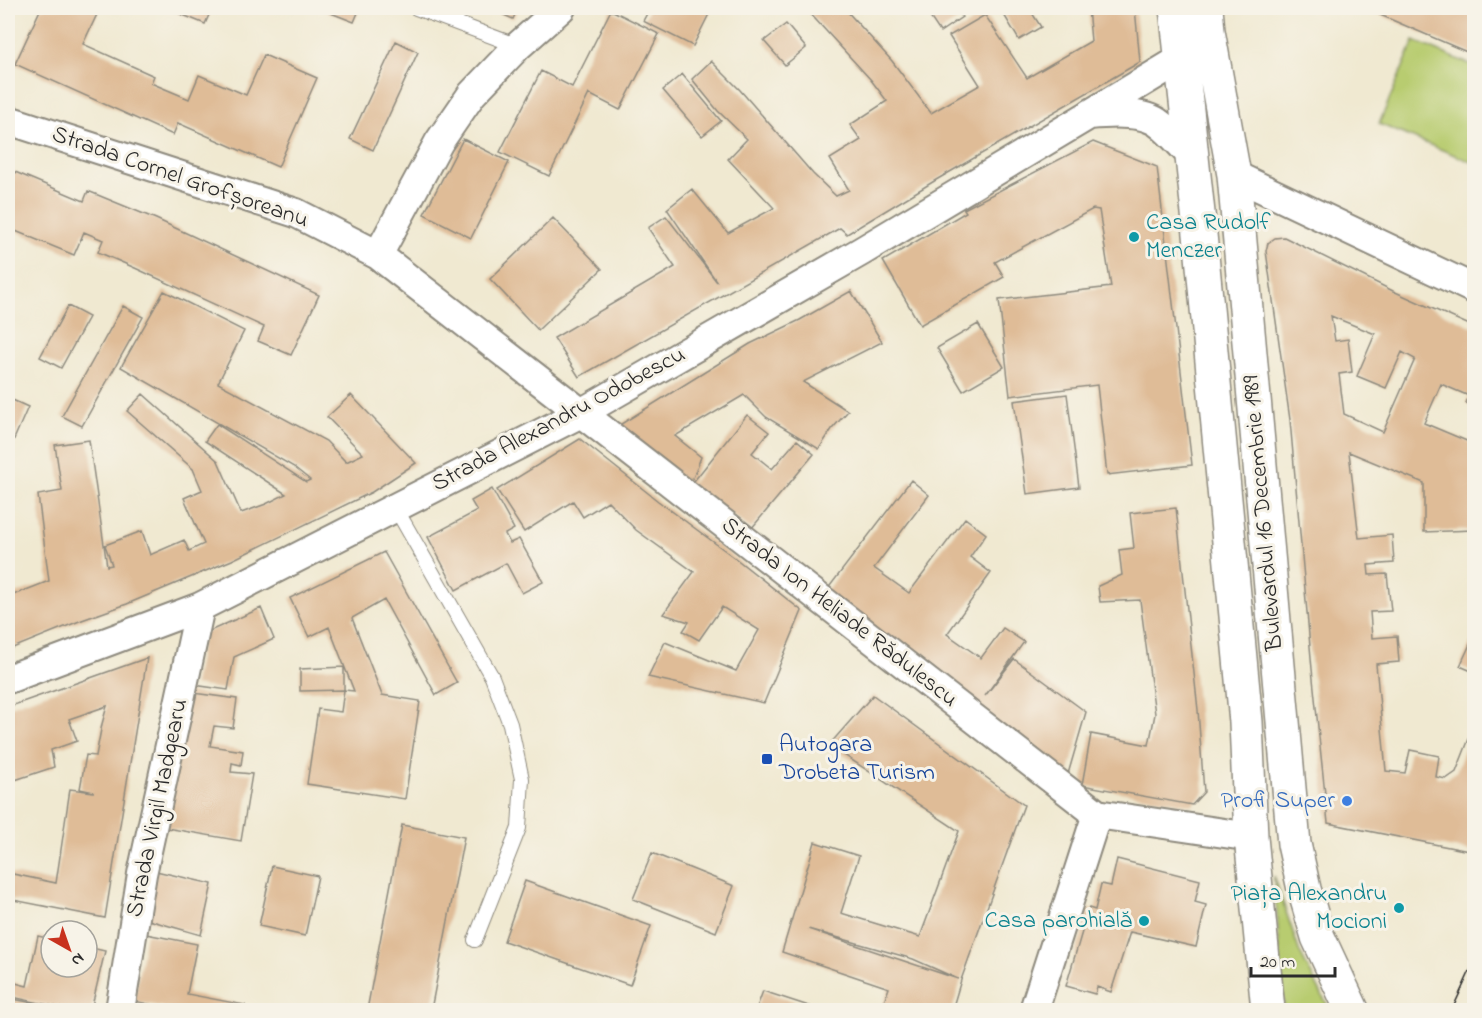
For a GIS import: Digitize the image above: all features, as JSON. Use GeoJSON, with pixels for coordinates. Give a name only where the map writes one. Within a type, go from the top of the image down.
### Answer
{"type":"FeatureCollection","features":[{"type":"Feature","properties":{"kind":"main road","name":"Bulevardul 16 Decembrie 1989"},"geometry":{"type":"LineString","coordinates":[[1176,8],[1246,722],[1251,837],[1268,1011]]}},
{"type":"Feature","properties":{"kind":"main road","name":"Bulevardul 16 Decembrie 1989"},"geometry":{"type":"LineString","coordinates":[[1206,8],[1208,31],[1234,175],[1294,844],[1318,937],[1352,1011]]}},
{"type":"Feature","properties":{"kind":"street"},"geometry":{"type":"LineString","coordinates":[[378,255],[439,142],[472,94],[518,46],[561,8]]}},
{"type":"Feature","properties":{"kind":"street","name":"Strada Alexandru Odobescu"},"geometry":{"type":"LineString","coordinates":[[8,679],[200,607],[581,413],[862,251],[1181,59]]}},
{"type":"Feature","properties":{"kind":"street","name":"Strada Alexandru Odobescu"},"geometry":{"type":"LineString","coordinates":[[1089,115],[1116,112],[1155,121],[1191,155]]}},
{"type":"Feature","properties":{"kind":"street","name":"Strada Cornel Grofșoreanu"},"geometry":{"type":"LineString","coordinates":[[8,120],[296,213],[378,255],[581,413]]}},
{"type":"Feature","properties":{"kind":"street"},"geometry":{"type":"LineString","coordinates":[[1234,175],[1474,289]]}},
{"type":"Feature","properties":{"kind":"street","name":"Strada Ion Heliade Rădulescu"},"geometry":{"type":"LineString","coordinates":[[581,413],[1097,814]]}},
{"type":"Feature","properties":{"kind":"street","name":"Strada Virgil Madgearu"},"geometry":{"type":"LineString","coordinates":[[120,1011],[142,874],[200,607]]}},
{"type":"Feature","properties":{"kind":"street"},"geometry":{"type":"LineString","coordinates":[[1034,1011],[1097,814],[1251,837]]}},
{"type":"Feature","properties":{"kind":"lane"},"geometry":{"type":"LineString","coordinates":[[416,8],[518,46]]}},
{"type":"Feature","properties":{"kind":"lane"},"geometry":{"type":"LineString","coordinates":[[395,507],[492,677],[510,724],[522,779],[519,828],[475,940]]}},
{"type":"Feature","properties":{"kind":"green space"},"geometry":{"type":"Polygon","coordinates":[[[1414,41],[1474,66],[1474,163],[1379,124],[1414,41]]]}},
{"type":"Feature","properties":{"kind":"green space"},"geometry":{"type":"Polygon","coordinates":[[[1274,876],[1300,953],[1330,1010],[1284,1010],[1274,876]]]}},
{"type":"Feature","properties":{"kind":"building"},"geometry":{"type":"Polygon","coordinates":[[[41,8],[100,8],[83,44],[154,76],[151,83],[189,99],[199,75],[246,95],[264,55],[317,78],[278,167],[178,123],[173,135],[15,64],[41,8]]]}},
{"type":"Feature","properties":{"kind":"building"},"geometry":{"type":"Polygon","coordinates":[[[166,8],[212,8],[205,24],[166,8]]]}},
{"type":"Feature","properties":{"kind":"building"},"geometry":{"type":"Polygon","coordinates":[[[318,8],[360,8],[354,22],[318,8]]]}},
{"type":"Feature","properties":{"kind":"building"},"geometry":{"type":"Polygon","coordinates":[[[488,8],[518,8],[513,19],[488,8]]]}},
{"type":"Feature","properties":{"kind":"building"},"geometry":{"type":"Polygon","coordinates":[[[650,8],[712,8],[693,46],[643,21],[650,8]]]}},
{"type":"Feature","properties":{"kind":"building"},"geometry":{"type":"Polygon","coordinates":[[[805,8],[844,8],[892,61],[931,113],[980,85],[949,36],[985,15],[1027,78],[1091,41],[1088,8],[1135,8],[1140,62],[847,234],[840,228],[579,377],[554,338],[675,267],[648,228],[666,216],[717,282],[667,209],[692,189],[728,233],[774,208],[728,159],[747,139],[718,111],[692,79],[711,61],[740,90],[813,174],[836,196],[849,190],[830,159],[861,140],[850,125],[887,101],[871,80],[805,8]]]}},
{"type":"Feature","properties":{"kind":"building"},"geometry":{"type":"Polygon","coordinates":[[[924,8],[956,8],[962,17],[940,32],[924,8]]]}},
{"type":"Feature","properties":{"kind":"building"},"geometry":{"type":"Polygon","coordinates":[[[1000,8],[1041,8],[1032,13],[1041,27],[1019,40],[1000,8]]]}},
{"type":"Feature","properties":{"kind":"building"},"geometry":{"type":"Polygon","coordinates":[[[1364,8],[1474,8],[1474,55],[1364,8]]]}},
{"type":"Feature","properties":{"kind":"building"},"geometry":{"type":"Polygon","coordinates":[[[611,10],[659,34],[620,110],[589,94],[549,176],[500,152],[541,71],[572,87],[611,10]]]}},
{"type":"Feature","properties":{"kind":"building"},"geometry":{"type":"Polygon","coordinates":[[[786,24],[806,48],[785,65],[764,41],[786,24]]]}},
{"type":"Feature","properties":{"kind":"building"},"geometry":{"type":"Polygon","coordinates":[[[396,41],[418,52],[373,150],[350,139],[396,41]]]}},
{"type":"Feature","properties":{"kind":"building"},"geometry":{"type":"Polygon","coordinates":[[[682,74],[721,121],[702,136],[663,90],[682,74]]]}},
{"type":"Feature","properties":{"kind":"building"},"geometry":{"type":"Polygon","coordinates":[[[463,139],[509,162],[471,238],[424,214],[463,139]]]}},
{"type":"Feature","properties":{"kind":"building"},"geometry":{"type":"Polygon","coordinates":[[[1093,142],[1157,167],[1192,465],[1107,475],[1097,385],[1010,396],[999,300],[1111,287],[1099,210],[1093,209],[995,262],[1004,277],[920,325],[883,261],[966,212],[964,209],[1093,142]]]}},
{"type":"Feature","properties":{"kind":"building"},"geometry":{"type":"Polygon","coordinates":[[[8,169],[84,201],[88,191],[156,219],[319,295],[291,355],[258,341],[264,327],[98,252],[103,240],[84,232],[74,255],[8,228],[8,169]]]}},
{"type":"Feature","properties":{"kind":"building"},"geometry":{"type":"Polygon","coordinates":[[[553,218],[602,269],[538,330],[490,279],[553,218]]]}},
{"type":"Feature","properties":{"kind":"building"},"geometry":{"type":"Polygon","coordinates":[[[1284,237],[1393,291],[1474,327],[1474,407],[1466,403],[1469,396],[1441,384],[1424,423],[1474,444],[1473,530],[1424,532],[1424,483],[1349,452],[1359,538],[1392,535],[1394,563],[1368,565],[1369,575],[1387,574],[1391,611],[1370,612],[1372,638],[1397,636],[1399,662],[1376,664],[1386,771],[1405,773],[1410,750],[1439,756],[1436,777],[1446,779],[1456,772],[1474,726],[1474,852],[1328,823],[1290,420],[1266,251],[1268,243],[1275,238],[1284,237]],[[1331,316],[1335,341],[1348,339],[1352,372],[1339,374],[1344,414],[1383,432],[1415,359],[1402,352],[1386,388],[1357,376],[1375,334],[1331,316]]]}},
{"type":"Feature","properties":{"kind":"building"},"geometry":{"type":"Polygon","coordinates":[[[164,291],[244,331],[218,383],[326,441],[346,462],[363,454],[327,417],[351,395],[416,463],[372,492],[232,560],[8,650],[8,597],[49,581],[38,495],[62,491],[55,445],[89,440],[107,566],[112,565],[105,545],[142,531],[150,555],[184,540],[189,551],[204,544],[184,498],[202,490],[193,469],[127,411],[143,394],[218,461],[241,513],[286,494],[205,441],[217,424],[306,482],[310,480],[294,467],[121,367],[164,291]]]}},
{"type":"Feature","properties":{"kind":"building"},"geometry":{"type":"Polygon","coordinates":[[[851,291],[882,342],[803,382],[848,411],[819,449],[766,417],[744,395],[675,436],[701,457],[690,486],[613,429],[750,344],[800,320],[851,291]]]}},
{"type":"Feature","properties":{"kind":"building"},"geometry":{"type":"Polygon","coordinates":[[[68,306],[89,317],[61,368],[40,357],[68,306]]]}},
{"type":"Feature","properties":{"kind":"building"},"geometry":{"type":"Polygon","coordinates":[[[123,306],[143,317],[82,426],[62,416],[123,306]]]}},
{"type":"Feature","properties":{"kind":"building"},"geometry":{"type":"Polygon","coordinates":[[[978,324],[1004,367],[963,391],[937,348],[978,324]]]}},
{"type":"Feature","properties":{"kind":"building"},"geometry":{"type":"Polygon","coordinates":[[[1067,394],[1079,487],[1027,494],[1014,401],[1067,394]]]}},
{"type":"Feature","properties":{"kind":"building"},"geometry":{"type":"Polygon","coordinates":[[[8,398],[28,407],[8,453],[8,398]]]}},
{"type":"Feature","properties":{"kind":"building"},"geometry":{"type":"Polygon","coordinates":[[[747,415],[769,432],[752,453],[772,469],[797,440],[814,454],[751,529],[690,486],[747,415]]]}},
{"type":"Feature","properties":{"kind":"building"},"geometry":{"type":"Polygon","coordinates":[[[580,439],[802,611],[764,703],[648,677],[665,642],[736,671],[759,630],[722,607],[699,640],[683,631],[689,622],[663,614],[694,572],[636,530],[608,501],[583,517],[573,501],[524,532],[497,490],[580,439]]]}},
{"type":"Feature","properties":{"kind":"building"},"geometry":{"type":"Polygon","coordinates":[[[911,480],[929,495],[874,568],[909,593],[965,518],[986,534],[970,557],[991,573],[947,634],[981,658],[1003,628],[1024,642],[985,696],[1014,659],[1086,712],[1066,781],[823,595],[911,480]]]}},
{"type":"Feature","properties":{"kind":"building"},"geometry":{"type":"Polygon","coordinates":[[[492,489],[514,529],[505,534],[510,543],[519,539],[543,582],[522,593],[506,563],[456,590],[428,537],[477,511],[471,501],[492,489]]]}},
{"type":"Feature","properties":{"kind":"building"},"geometry":{"type":"Polygon","coordinates":[[[1176,508],[1198,710],[1204,792],[1192,805],[1082,785],[1091,734],[1149,745],[1155,714],[1140,600],[1100,602],[1098,586],[1122,575],[1119,550],[1134,548],[1130,513],[1176,508]]]}},
{"type":"Feature","properties":{"kind":"building"},"geometry":{"type":"Polygon","coordinates":[[[384,552],[457,683],[436,695],[384,600],[352,618],[382,695],[420,701],[405,799],[307,784],[318,709],[341,712],[344,690],[354,691],[329,627],[309,637],[290,598],[384,552]]]}},
{"type":"Feature","properties":{"kind":"building"},"geometry":{"type":"Polygon","coordinates":[[[261,608],[274,639],[234,657],[228,690],[194,685],[203,634],[261,608]]]}},
{"type":"Feature","properties":{"kind":"building"},"geometry":{"type":"Polygon","coordinates":[[[1472,640],[1474,641],[1474,672],[1460,666],[1472,640]]]}},
{"type":"Feature","properties":{"kind":"building"},"geometry":{"type":"Polygon","coordinates":[[[147,658],[105,918],[8,899],[8,873],[56,883],[70,789],[94,792],[80,789],[86,755],[96,756],[107,706],[69,719],[77,741],[51,750],[54,767],[15,780],[8,756],[8,707],[147,658]]]}},
{"type":"Feature","properties":{"kind":"building"},"geometry":{"type":"Polygon","coordinates":[[[344,667],[344,690],[300,691],[300,669],[344,667]]]}},
{"type":"Feature","properties":{"kind":"building"},"geometry":{"type":"Polygon","coordinates":[[[186,692],[237,699],[233,728],[214,726],[210,746],[243,751],[241,765],[232,763],[231,772],[252,774],[241,841],[166,828],[186,692]]]}},
{"type":"Feature","properties":{"kind":"building"},"geometry":{"type":"Polygon","coordinates":[[[873,695],[1024,805],[952,1010],[881,1010],[889,988],[782,952],[815,842],[859,856],[841,913],[920,937],[959,831],[829,745],[873,695]],[[808,929],[958,979],[913,959],[808,929]]]}},
{"type":"Feature","properties":{"kind":"building"},"geometry":{"type":"Polygon","coordinates":[[[402,825],[464,837],[431,1010],[367,1010],[402,825]]]}},
{"type":"Feature","properties":{"kind":"building"},"geometry":{"type":"Polygon","coordinates":[[[652,853],[734,886],[716,932],[633,899],[652,853]]]}},
{"type":"Feature","properties":{"kind":"building","name":"Casa parohială"},"geometry":{"type":"Polygon","coordinates":[[[1117,859],[1200,880],[1195,902],[1206,905],[1196,947],[1130,932],[1111,992],[1097,987],[1095,994],[1066,986],[1089,908],[1095,910],[1101,884],[1111,886],[1117,859]]]}},
{"type":"Feature","properties":{"kind":"building"},"geometry":{"type":"Polygon","coordinates":[[[272,866],[318,876],[305,936],[259,926],[272,866]]]}},
{"type":"Feature","properties":{"kind":"building"},"geometry":{"type":"Polygon","coordinates":[[[156,871],[212,884],[201,935],[145,919],[156,871]]]}},
{"type":"Feature","properties":{"kind":"building"},"geometry":{"type":"Polygon","coordinates":[[[525,881],[651,926],[630,985],[504,941],[525,881]]]}},
{"type":"Feature","properties":{"kind":"building"},"geometry":{"type":"Polygon","coordinates":[[[146,934],[197,944],[187,994],[245,1005],[245,1010],[176,1010],[134,1001],[146,934]]]}},
{"type":"Feature","properties":{"kind":"building"},"geometry":{"type":"Polygon","coordinates":[[[38,936],[39,979],[98,979],[91,1010],[67,1010],[8,996],[8,981],[27,986],[38,936]]]}},
{"type":"Feature","properties":{"kind":"building"},"geometry":{"type":"Polygon","coordinates":[[[99,950],[105,951],[99,976],[99,950]]]}},
{"type":"Feature","properties":{"kind":"building"},"geometry":{"type":"Polygon","coordinates":[[[763,991],[821,1010],[756,1010],[763,991]]]}},
{"type":"Feature","properties":{"kind":"building"},"geometry":{"type":"Polygon","coordinates":[[[8,998],[63,1009],[63,1010],[8,1010],[8,998]]]}},
{"type":"Feature","properties":{"kind":"tram line"},"geometry":{"type":"LineString","coordinates":[[1452,1010],[1474,962]]}},
{"type":"Feature","properties":{"kind":"place","name":"Casa Rudolf Menczer"},"geometry":{"type":"Point","coordinates":[1134,237]}},
{"type":"Feature","properties":{"kind":"place","name":"Autogara Drobeta Turism"},"geometry":{"type":"Point","coordinates":[767,759]}},
{"type":"Feature","properties":{"kind":"place","name":"Profi Super"},"geometry":{"type":"Point","coordinates":[1347,801]}},
{"type":"Feature","properties":{"kind":"place","name":"Piața Alexandru Mocioni"},"geometry":{"type":"Point","coordinates":[1399,908]}},
{"type":"Feature","properties":{"kind":"place","name":"Casa parohială"},"geometry":{"type":"Point","coordinates":[1144,921]}}]}
